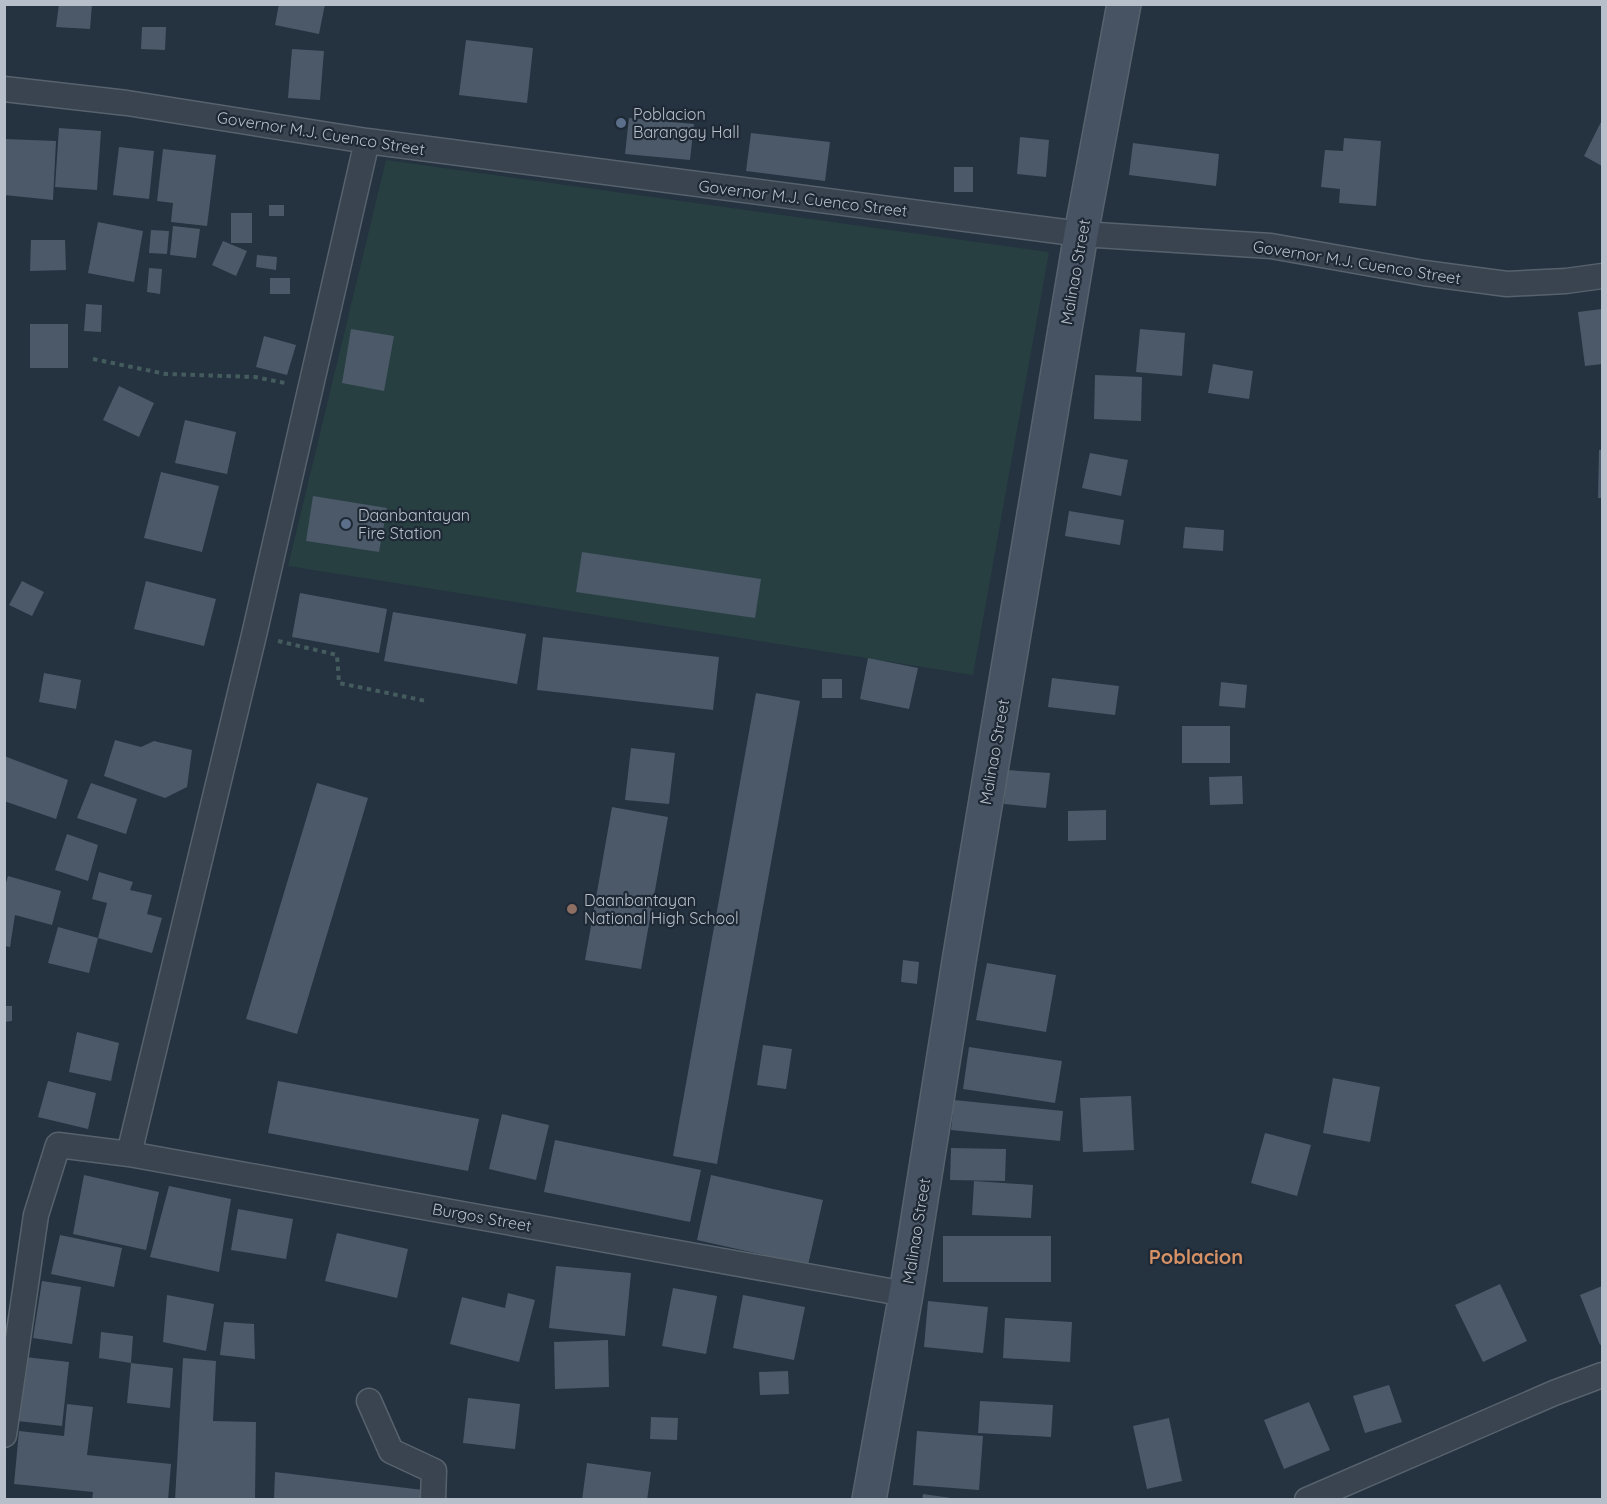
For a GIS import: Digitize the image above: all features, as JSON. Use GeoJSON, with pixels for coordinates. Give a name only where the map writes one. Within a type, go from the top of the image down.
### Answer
{"type":"FeatureCollection","features":[{"type":"Feature","properties":{"kind":"main road","name":"Malinao Street"},"geometry":{"type":"LineString","coordinates":[[869,1500],[906,1294],[1081,234],[1124,4]]}},
{"type":"Feature","properties":{"kind":"street","name":"Governor M.J. Cuenco Street"},"geometry":{"type":"LineString","coordinates":[[4,89],[127,103],[367,141],[1081,234],[1271,246],[1424,273],[1507,284],[1566,281],[1602,276]]}},
{"type":"Feature","properties":{"kind":"street"},"geometry":{"type":"LineString","coordinates":[[129,1154],[254,635],[367,141]]}},
{"type":"Feature","properties":{"kind":"street","name":"Burgos Street"},"geometry":{"type":"LineString","coordinates":[[4,1435],[36,1215],[58,1145],[129,1154],[906,1294]]}},
{"type":"Feature","properties":{"kind":"street"},"geometry":{"type":"LineString","coordinates":[[1307,1500],[1494,1418],[1602,1375]]}},
{"type":"Feature","properties":{"kind":"street"},"geometry":{"type":"LineString","coordinates":[[369,1401],[391,1451],[434,1471],[433,1500]]}},
{"type":"Feature","properties":{"kind":"path"},"geometry":{"type":"LineString","coordinates":[[93,359],[166,374],[255,377],[312,388]]}},
{"type":"Feature","properties":{"kind":"path"},"geometry":{"type":"LineString","coordinates":[[254,635],[337,655],[339,682],[426,701]]}},
{"type":"Feature","properties":{"kind":"green space"},"geometry":{"type":"Polygon","coordinates":[[[386,160],[1049,252],[973,675],[288,566],[386,160]]]}},
{"type":"Feature","properties":{"kind":"building"},"geometry":{"type":"Polygon","coordinates":[[[59,4],[92,4],[90,29],[56,27],[59,4]]]}},
{"type":"Feature","properties":{"kind":"building"},"geometry":{"type":"Polygon","coordinates":[[[279,4],[325,4],[319,34],[275,25],[279,4]]]}},
{"type":"Feature","properties":{"kind":"building"},"geometry":{"type":"Polygon","coordinates":[[[142,27],[166,27],[165,50],[141,49],[142,27]]]}},
{"type":"Feature","properties":{"kind":"building"},"geometry":{"type":"Polygon","coordinates":[[[466,40],[533,48],[527,103],[459,95],[466,40]]]}},
{"type":"Feature","properties":{"kind":"building"},"geometry":{"type":"Polygon","coordinates":[[[292,49],[324,51],[320,100],[288,98],[292,49]]]}},
{"type":"Feature","properties":{"kind":"building"},"geometry":{"type":"Polygon","coordinates":[[[629,118],[694,124],[690,160],[625,154],[629,118]]]}},
{"type":"Feature","properties":{"kind":"building"},"geometry":{"type":"Polygon","coordinates":[[[1602,120],[1602,166],[1584,156],[1602,120]]]}},
{"type":"Feature","properties":{"kind":"building"},"geometry":{"type":"Polygon","coordinates":[[[59,128],[101,131],[97,190],[55,187],[59,128]]]}},
{"type":"Feature","properties":{"kind":"building"},"geometry":{"type":"Polygon","coordinates":[[[751,133],[830,142],[825,181],[746,171],[751,133]]]}},
{"type":"Feature","properties":{"kind":"building"},"geometry":{"type":"Polygon","coordinates":[[[1020,137],[1049,140],[1046,177],[1017,174],[1020,137]]]}},
{"type":"Feature","properties":{"kind":"building"},"geometry":{"type":"Polygon","coordinates":[[[1344,138],[1381,141],[1376,206],[1339,203],[1340,189],[1321,187],[1325,150],[1343,151],[1344,138]]]}},
{"type":"Feature","properties":{"kind":"building"},"geometry":{"type":"Polygon","coordinates":[[[4,139],[56,141],[53,200],[4,195],[4,139]]]}},
{"type":"Feature","properties":{"kind":"building"},"geometry":{"type":"Polygon","coordinates":[[[1133,143],[1219,154],[1216,186],[1129,175],[1133,143]]]}},
{"type":"Feature","properties":{"kind":"building"},"geometry":{"type":"Polygon","coordinates":[[[119,147],[154,151],[149,199],[113,195],[119,147]]]}},
{"type":"Feature","properties":{"kind":"building"},"geometry":{"type":"Polygon","coordinates":[[[163,149],[216,155],[207,226],[171,222],[173,203],[157,201],[163,149]]]}},
{"type":"Feature","properties":{"kind":"building"},"geometry":{"type":"Polygon","coordinates":[[[954,167],[973,167],[973,192],[954,192],[954,167]]]}},
{"type":"Feature","properties":{"kind":"building"},"geometry":{"type":"Polygon","coordinates":[[[269,205],[284,205],[284,216],[269,216],[269,205]]]}},
{"type":"Feature","properties":{"kind":"building"},"geometry":{"type":"Polygon","coordinates":[[[231,213],[252,213],[252,243],[231,243],[231,213]]]}},
{"type":"Feature","properties":{"kind":"building"},"geometry":{"type":"Polygon","coordinates":[[[98,222],[143,231],[134,282],[88,273],[98,222]]]}},
{"type":"Feature","properties":{"kind":"building"},"geometry":{"type":"Polygon","coordinates":[[[173,226],[200,229],[196,258],[170,255],[173,226]]]}},
{"type":"Feature","properties":{"kind":"building"},"geometry":{"type":"Polygon","coordinates":[[[151,230],[169,231],[167,254],[149,253],[151,230]]]}},
{"type":"Feature","properties":{"kind":"building"},"geometry":{"type":"Polygon","coordinates":[[[31,240],[65,240],[66,270],[30,271],[31,240]]]}},
{"type":"Feature","properties":{"kind":"building"},"geometry":{"type":"Polygon","coordinates":[[[223,241],[247,251],[236,276],[212,265],[223,241]]]}},
{"type":"Feature","properties":{"kind":"building"},"geometry":{"type":"Polygon","coordinates":[[[257,255],[277,257],[276,270],[256,267],[257,255]]]}},
{"type":"Feature","properties":{"kind":"building"},"geometry":{"type":"Polygon","coordinates":[[[149,268],[162,269],[160,294],[147,292],[149,268]]]}},
{"type":"Feature","properties":{"kind":"building"},"geometry":{"type":"Polygon","coordinates":[[[270,278],[290,278],[290,294],[270,294],[270,278]]]}},
{"type":"Feature","properties":{"kind":"building"},"geometry":{"type":"Polygon","coordinates":[[[86,304],[102,305],[101,332],[84,331],[86,304]]]}},
{"type":"Feature","properties":{"kind":"building"},"geometry":{"type":"Polygon","coordinates":[[[1602,309],[1602,364],[1585,366],[1578,312],[1602,309]]]}},
{"type":"Feature","properties":{"kind":"building"},"geometry":{"type":"Polygon","coordinates":[[[30,324],[68,324],[68,368],[30,368],[30,324]]]}},
{"type":"Feature","properties":{"kind":"building"},"geometry":{"type":"Polygon","coordinates":[[[351,329],[394,336],[384,391],[342,383],[351,329]]]}},
{"type":"Feature","properties":{"kind":"building"},"geometry":{"type":"Polygon","coordinates":[[[1140,329],[1185,333],[1182,376],[1136,372],[1140,329]]]}},
{"type":"Feature","properties":{"kind":"building"},"geometry":{"type":"Polygon","coordinates":[[[264,336],[296,345],[287,375],[256,367],[264,336]]]}},
{"type":"Feature","properties":{"kind":"building"},"geometry":{"type":"Polygon","coordinates":[[[1213,364],[1253,371],[1249,399],[1208,393],[1213,364]]]}},
{"type":"Feature","properties":{"kind":"building"},"geometry":{"type":"Polygon","coordinates":[[[1095,375],[1142,377],[1141,421],[1094,419],[1095,375]]]}},
{"type":"Feature","properties":{"kind":"building"},"geometry":{"type":"Polygon","coordinates":[[[119,386],[154,403],[139,437],[103,420],[119,386]]]}},
{"type":"Feature","properties":{"kind":"building"},"geometry":{"type":"Polygon","coordinates":[[[185,420],[236,432],[227,474],[175,463],[185,420]]]}},
{"type":"Feature","properties":{"kind":"building"},"geometry":{"type":"Polygon","coordinates":[[[1599,450],[1602,450],[1602,498],[1598,498],[1599,450]]]}},
{"type":"Feature","properties":{"kind":"building"},"geometry":{"type":"Polygon","coordinates":[[[1090,453],[1128,460],[1121,496],[1082,488],[1090,453]]]}},
{"type":"Feature","properties":{"kind":"building"},"geometry":{"type":"Polygon","coordinates":[[[161,472],[219,486],[202,552],[144,538],[161,472]]]}},
{"type":"Feature","properties":{"kind":"building","name":"Daanbantayan Fire Station"},"geometry":{"type":"Polygon","coordinates":[[[313,496],[387,508],[379,552],[306,541],[313,496]]]}},
{"type":"Feature","properties":{"kind":"building"},"geometry":{"type":"Polygon","coordinates":[[[1069,511],[1124,520],[1120,545],[1065,536],[1069,511]]]}},
{"type":"Feature","properties":{"kind":"building"},"geometry":{"type":"Polygon","coordinates":[[[1185,527],[1224,530],[1223,551],[1183,548],[1185,527]]]}},
{"type":"Feature","properties":{"kind":"building"},"geometry":{"type":"Polygon","coordinates":[[[582,552],[761,579],[755,618],[576,592],[582,552]]]}},
{"type":"Feature","properties":{"kind":"building"},"geometry":{"type":"Polygon","coordinates":[[[22,581],[44,592],[32,616],[9,605],[22,581]]]}},
{"type":"Feature","properties":{"kind":"building"},"geometry":{"type":"Polygon","coordinates":[[[146,581],[216,599],[204,646],[134,629],[146,581]]]}},
{"type":"Feature","properties":{"kind":"building"},"geometry":{"type":"Polygon","coordinates":[[[300,593],[387,609],[379,653],[292,637],[300,593]]]}},
{"type":"Feature","properties":{"kind":"building"},"geometry":{"type":"Polygon","coordinates":[[[393,612],[526,634],[517,684],[384,661],[393,612]]]}},
{"type":"Feature","properties":{"kind":"building"},"geometry":{"type":"Polygon","coordinates":[[[543,637],[719,657],[713,710],[537,690],[543,637]]]}},
{"type":"Feature","properties":{"kind":"building"},"geometry":{"type":"Polygon","coordinates":[[[868,658],[918,668],[909,709],[860,699],[868,658]]]}},
{"type":"Feature","properties":{"kind":"building"},"geometry":{"type":"Polygon","coordinates":[[[44,673],[81,680],[76,709],[39,702],[44,673]]]}},
{"type":"Feature","properties":{"kind":"building"},"geometry":{"type":"Polygon","coordinates":[[[1052,678],[1119,686],[1115,715],[1048,707],[1052,678]]]}},
{"type":"Feature","properties":{"kind":"building"},"geometry":{"type":"Polygon","coordinates":[[[822,679],[842,679],[842,698],[822,698],[822,679]]]}},
{"type":"Feature","properties":{"kind":"building"},"geometry":{"type":"Polygon","coordinates":[[[1221,682],[1247,685],[1245,708],[1219,706],[1221,682]]]}},
{"type":"Feature","properties":{"kind":"building","name":"Daanbantayan National High School"},"geometry":{"type":"Polygon","coordinates":[[[756,693],[800,701],[717,1164],[673,1156],[756,693]]]}},
{"type":"Feature","properties":{"kind":"building"},"geometry":{"type":"Polygon","coordinates":[[[1182,726],[1230,726],[1230,763],[1182,763],[1182,726]]]}},
{"type":"Feature","properties":{"kind":"building"},"geometry":{"type":"Polygon","coordinates":[[[115,740],[141,747],[154,741],[192,750],[187,787],[165,798],[104,776],[115,740]]]}},
{"type":"Feature","properties":{"kind":"building"},"geometry":{"type":"Polygon","coordinates":[[[631,748],[675,753],[669,804],[625,800],[631,748]]]}},
{"type":"Feature","properties":{"kind":"building"},"geometry":{"type":"Polygon","coordinates":[[[4,756],[68,780],[56,819],[4,801],[4,756]]]}},
{"type":"Feature","properties":{"kind":"building"},"geometry":{"type":"Polygon","coordinates":[[[1007,770],[1050,773],[1046,808],[1004,804],[1007,770]]]}},
{"type":"Feature","properties":{"kind":"building"},"geometry":{"type":"Polygon","coordinates":[[[1242,776],[1243,804],[1210,805],[1209,777],[1242,776]]]}},
{"type":"Feature","properties":{"kind":"building"},"geometry":{"type":"Polygon","coordinates":[[[91,783],[137,799],[126,834],[77,818],[91,783]]]}},
{"type":"Feature","properties":{"kind":"building"},"geometry":{"type":"Polygon","coordinates":[[[317,783],[368,798],[297,1034],[246,1019],[317,783]]]}},
{"type":"Feature","properties":{"kind":"building"},"geometry":{"type":"Polygon","coordinates":[[[612,807],[668,817],[641,969],[585,960],[612,807]]]}},
{"type":"Feature","properties":{"kind":"building"},"geometry":{"type":"Polygon","coordinates":[[[1106,810],[1106,840],[1068,841],[1068,811],[1106,810]]]}},
{"type":"Feature","properties":{"kind":"building"},"geometry":{"type":"Polygon","coordinates":[[[67,834],[98,845],[88,881],[55,870],[67,834]]]}},
{"type":"Feature","properties":{"kind":"building"},"geometry":{"type":"Polygon","coordinates":[[[99,872],[133,882],[130,890],[152,895],[147,914],[162,918],[152,953],[98,938],[107,903],[92,899],[99,872]]]}},
{"type":"Feature","properties":{"kind":"building"},"geometry":{"type":"Polygon","coordinates":[[[8,876],[61,891],[52,925],[15,915],[10,947],[4,946],[4,890],[8,876]]]}},
{"type":"Feature","properties":{"kind":"building"},"geometry":{"type":"Polygon","coordinates":[[[58,927],[98,938],[89,973],[48,963],[58,927]]]}},
{"type":"Feature","properties":{"kind":"building"},"geometry":{"type":"Polygon","coordinates":[[[903,960],[919,962],[917,984],[901,982],[903,960]]]}},
{"type":"Feature","properties":{"kind":"building"},"geometry":{"type":"Polygon","coordinates":[[[987,963],[1056,975],[1046,1032],[976,1020],[987,963]]]}},
{"type":"Feature","properties":{"kind":"building"},"geometry":{"type":"Polygon","coordinates":[[[4,1006],[12,1006],[12,1021],[4,1022],[4,1006]]]}},
{"type":"Feature","properties":{"kind":"building"},"geometry":{"type":"Polygon","coordinates":[[[77,1032],[119,1043],[111,1081],[69,1072],[77,1032]]]}},
{"type":"Feature","properties":{"kind":"building"},"geometry":{"type":"Polygon","coordinates":[[[763,1045],[792,1049],[786,1089],[757,1085],[763,1045]]]}},
{"type":"Feature","properties":{"kind":"building"},"geometry":{"type":"Polygon","coordinates":[[[969,1047],[1062,1061],[1055,1103],[963,1089],[969,1047]]]}},
{"type":"Feature","properties":{"kind":"building"},"geometry":{"type":"Polygon","coordinates":[[[1333,1078],[1380,1087],[1370,1142],[1323,1133],[1333,1078]]]}},
{"type":"Feature","properties":{"kind":"building"},"geometry":{"type":"Polygon","coordinates":[[[48,1081],[96,1093],[88,1129],[38,1117],[48,1081]]]}},
{"type":"Feature","properties":{"kind":"building"},"geometry":{"type":"Polygon","coordinates":[[[278,1081],[479,1119],[468,1171],[268,1133],[278,1081]]]}},
{"type":"Feature","properties":{"kind":"building"},"geometry":{"type":"Polygon","coordinates":[[[1131,1096],[1134,1150],[1083,1152],[1080,1098],[1131,1096]]]}},
{"type":"Feature","properties":{"kind":"building"},"geometry":{"type":"Polygon","coordinates":[[[954,1100],[1063,1111],[1060,1141],[951,1130],[954,1100]]]}},
{"type":"Feature","properties":{"kind":"building"},"geometry":{"type":"Polygon","coordinates":[[[502,1114],[549,1125],[536,1180],[489,1169],[502,1114]]]}},
{"type":"Feature","properties":{"kind":"building"},"geometry":{"type":"Polygon","coordinates":[[[1265,1133],[1311,1145],[1297,1196],[1251,1183],[1265,1133]]]}},
{"type":"Feature","properties":{"kind":"building"},"geometry":{"type":"Polygon","coordinates":[[[555,1140],[701,1170],[690,1222],[544,1192],[555,1140]]]}},
{"type":"Feature","properties":{"kind":"building"},"geometry":{"type":"Polygon","coordinates":[[[951,1148],[1006,1149],[1005,1181],[950,1180],[951,1148]]]}},
{"type":"Feature","properties":{"kind":"building"},"geometry":{"type":"Polygon","coordinates":[[[84,1175],[159,1192],[146,1250],[73,1234],[84,1175]]]}},
{"type":"Feature","properties":{"kind":"building"},"geometry":{"type":"Polygon","coordinates":[[[711,1175],[823,1200],[808,1265],[697,1240],[711,1175]]]}},
{"type":"Feature","properties":{"kind":"building"},"geometry":{"type":"Polygon","coordinates":[[[974,1181],[1033,1185],[1031,1218],[972,1215],[974,1181]]]}},
{"type":"Feature","properties":{"kind":"building"},"geometry":{"type":"Polygon","coordinates":[[[169,1186],[231,1199],[219,1272],[150,1257],[169,1186]]]}},
{"type":"Feature","properties":{"kind":"building"},"geometry":{"type":"Polygon","coordinates":[[[238,1209],[293,1219],[286,1259],[231,1250],[238,1209]]]}},
{"type":"Feature","properties":{"kind":"building"},"geometry":{"type":"Polygon","coordinates":[[[337,1233],[408,1249],[397,1298],[325,1281],[337,1233]]]}},
{"type":"Feature","properties":{"kind":"building"},"geometry":{"type":"Polygon","coordinates":[[[60,1235],[122,1248],[114,1287],[51,1274],[60,1235]]]}},
{"type":"Feature","properties":{"kind":"building"},"geometry":{"type":"Polygon","coordinates":[[[943,1236],[1051,1236],[1051,1282],[943,1282],[943,1236]]]}},
{"type":"Feature","properties":{"kind":"building"},"geometry":{"type":"Polygon","coordinates":[[[556,1266],[631,1273],[625,1336],[549,1328],[556,1266]]]}},
{"type":"Feature","properties":{"kind":"building"},"geometry":{"type":"Polygon","coordinates":[[[42,1281],[81,1287],[72,1344],[33,1338],[42,1281]]]}},
{"type":"Feature","properties":{"kind":"building"},"geometry":{"type":"Polygon","coordinates":[[[1500,1284],[1527,1341],[1483,1362],[1455,1305],[1500,1284]]]}},
{"type":"Feature","properties":{"kind":"building"},"geometry":{"type":"Polygon","coordinates":[[[1602,1286],[1602,1344],[1600,1345],[1580,1295],[1602,1286]]]}},
{"type":"Feature","properties":{"kind":"building"},"geometry":{"type":"Polygon","coordinates":[[[673,1288],[717,1296],[706,1354],[662,1346],[673,1288]]]}},
{"type":"Feature","properties":{"kind":"building"},"geometry":{"type":"Polygon","coordinates":[[[508,1293],[535,1300],[519,1362],[450,1344],[462,1297],[505,1308],[508,1293]]]}},
{"type":"Feature","properties":{"kind":"building"},"geometry":{"type":"Polygon","coordinates":[[[167,1295],[214,1304],[206,1351],[163,1342],[167,1295]]]}},
{"type":"Feature","properties":{"kind":"building"},"geometry":{"type":"Polygon","coordinates":[[[743,1295],[805,1307],[794,1360],[733,1348],[743,1295]]]}},
{"type":"Feature","properties":{"kind":"building"},"geometry":{"type":"Polygon","coordinates":[[[928,1301],[988,1307],[983,1353],[924,1347],[928,1301]]]}},
{"type":"Feature","properties":{"kind":"building"},"geometry":{"type":"Polygon","coordinates":[[[1005,1318],[1072,1322],[1070,1362],[1003,1358],[1005,1318]]]}},
{"type":"Feature","properties":{"kind":"building"},"geometry":{"type":"Polygon","coordinates":[[[224,1322],[254,1324],[255,1359],[220,1355],[224,1322]]]}},
{"type":"Feature","properties":{"kind":"building"},"geometry":{"type":"Polygon","coordinates":[[[101,1332],[133,1336],[131,1363],[99,1358],[101,1332]]]}},
{"type":"Feature","properties":{"kind":"building"},"geometry":{"type":"Polygon","coordinates":[[[608,1340],[609,1387],[555,1389],[554,1342],[608,1340]]]}},
{"type":"Feature","properties":{"kind":"building"},"geometry":{"type":"Polygon","coordinates":[[[25,1357],[69,1362],[62,1426],[18,1421],[25,1357]]]}},
{"type":"Feature","properties":{"kind":"building"},"geometry":{"type":"Polygon","coordinates":[[[183,1358],[216,1361],[213,1421],[256,1422],[255,1500],[175,1500],[183,1358]]]}},
{"type":"Feature","properties":{"kind":"building"},"geometry":{"type":"Polygon","coordinates":[[[131,1363],[173,1368],[170,1408],[127,1403],[131,1363]]]}},
{"type":"Feature","properties":{"kind":"building"},"geometry":{"type":"Polygon","coordinates":[[[788,1371],[789,1394],[760,1395],[759,1372],[788,1371]]]}},
{"type":"Feature","properties":{"kind":"building"},"geometry":{"type":"Polygon","coordinates":[[[1389,1385],[1402,1422],[1365,1433],[1353,1396],[1389,1385]]]}},
{"type":"Feature","properties":{"kind":"building"},"geometry":{"type":"Polygon","coordinates":[[[468,1398],[520,1404],[515,1449],[463,1443],[468,1398]]]}},
{"type":"Feature","properties":{"kind":"building"},"geometry":{"type":"Polygon","coordinates":[[[980,1401],[1053,1405],[1051,1437],[978,1433],[980,1401]]]}},
{"type":"Feature","properties":{"kind":"building"},"geometry":{"type":"Polygon","coordinates":[[[1309,1402],[1330,1450],[1284,1469],[1264,1420],[1309,1402]]]}},
{"type":"Feature","properties":{"kind":"building"},"geometry":{"type":"Polygon","coordinates":[[[67,1404],[93,1407],[87,1455],[171,1464],[168,1500],[92,1500],[93,1492],[14,1484],[19,1431],[64,1436],[67,1404]]]}},
{"type":"Feature","properties":{"kind":"building"},"geometry":{"type":"Polygon","coordinates":[[[651,1417],[678,1418],[677,1440],[650,1439],[651,1417]]]}},
{"type":"Feature","properties":{"kind":"building"},"geometry":{"type":"Polygon","coordinates":[[[1169,1418],[1182,1481],[1147,1489],[1133,1426],[1169,1418]]]}},
{"type":"Feature","properties":{"kind":"building"},"geometry":{"type":"Polygon","coordinates":[[[917,1431],[983,1436],[979,1490],[913,1485],[917,1431]]]}},
{"type":"Feature","properties":{"kind":"building"},"geometry":{"type":"Polygon","coordinates":[[[587,1463],[651,1472],[647,1500],[582,1500],[587,1463]]]}},
{"type":"Feature","properties":{"kind":"building"},"geometry":{"type":"Polygon","coordinates":[[[275,1472],[423,1490],[422,1500],[274,1500],[275,1472]]]}},
{"type":"Feature","properties":{"kind":"building"},"geometry":{"type":"Polygon","coordinates":[[[923,1494],[951,1498],[951,1500],[922,1500],[923,1494]]]}},
{"type":"Feature","properties":{"kind":"place","name":"Poblacion Barangay Hall"},"geometry":{"type":"Point","coordinates":[621,123]}},
{"type":"Feature","properties":{"kind":"place","name":"Daanbantayan Fire Station"},"geometry":{"type":"Point","coordinates":[346,524]}},
{"type":"Feature","properties":{"kind":"place","name":"Daanbantayan National High School"},"geometry":{"type":"Point","coordinates":[572,909]}},
{"type":"Feature","properties":{"kind":"district","name":"Poblacion"},"geometry":{"type":"Point","coordinates":[1196,1256]}}]}
